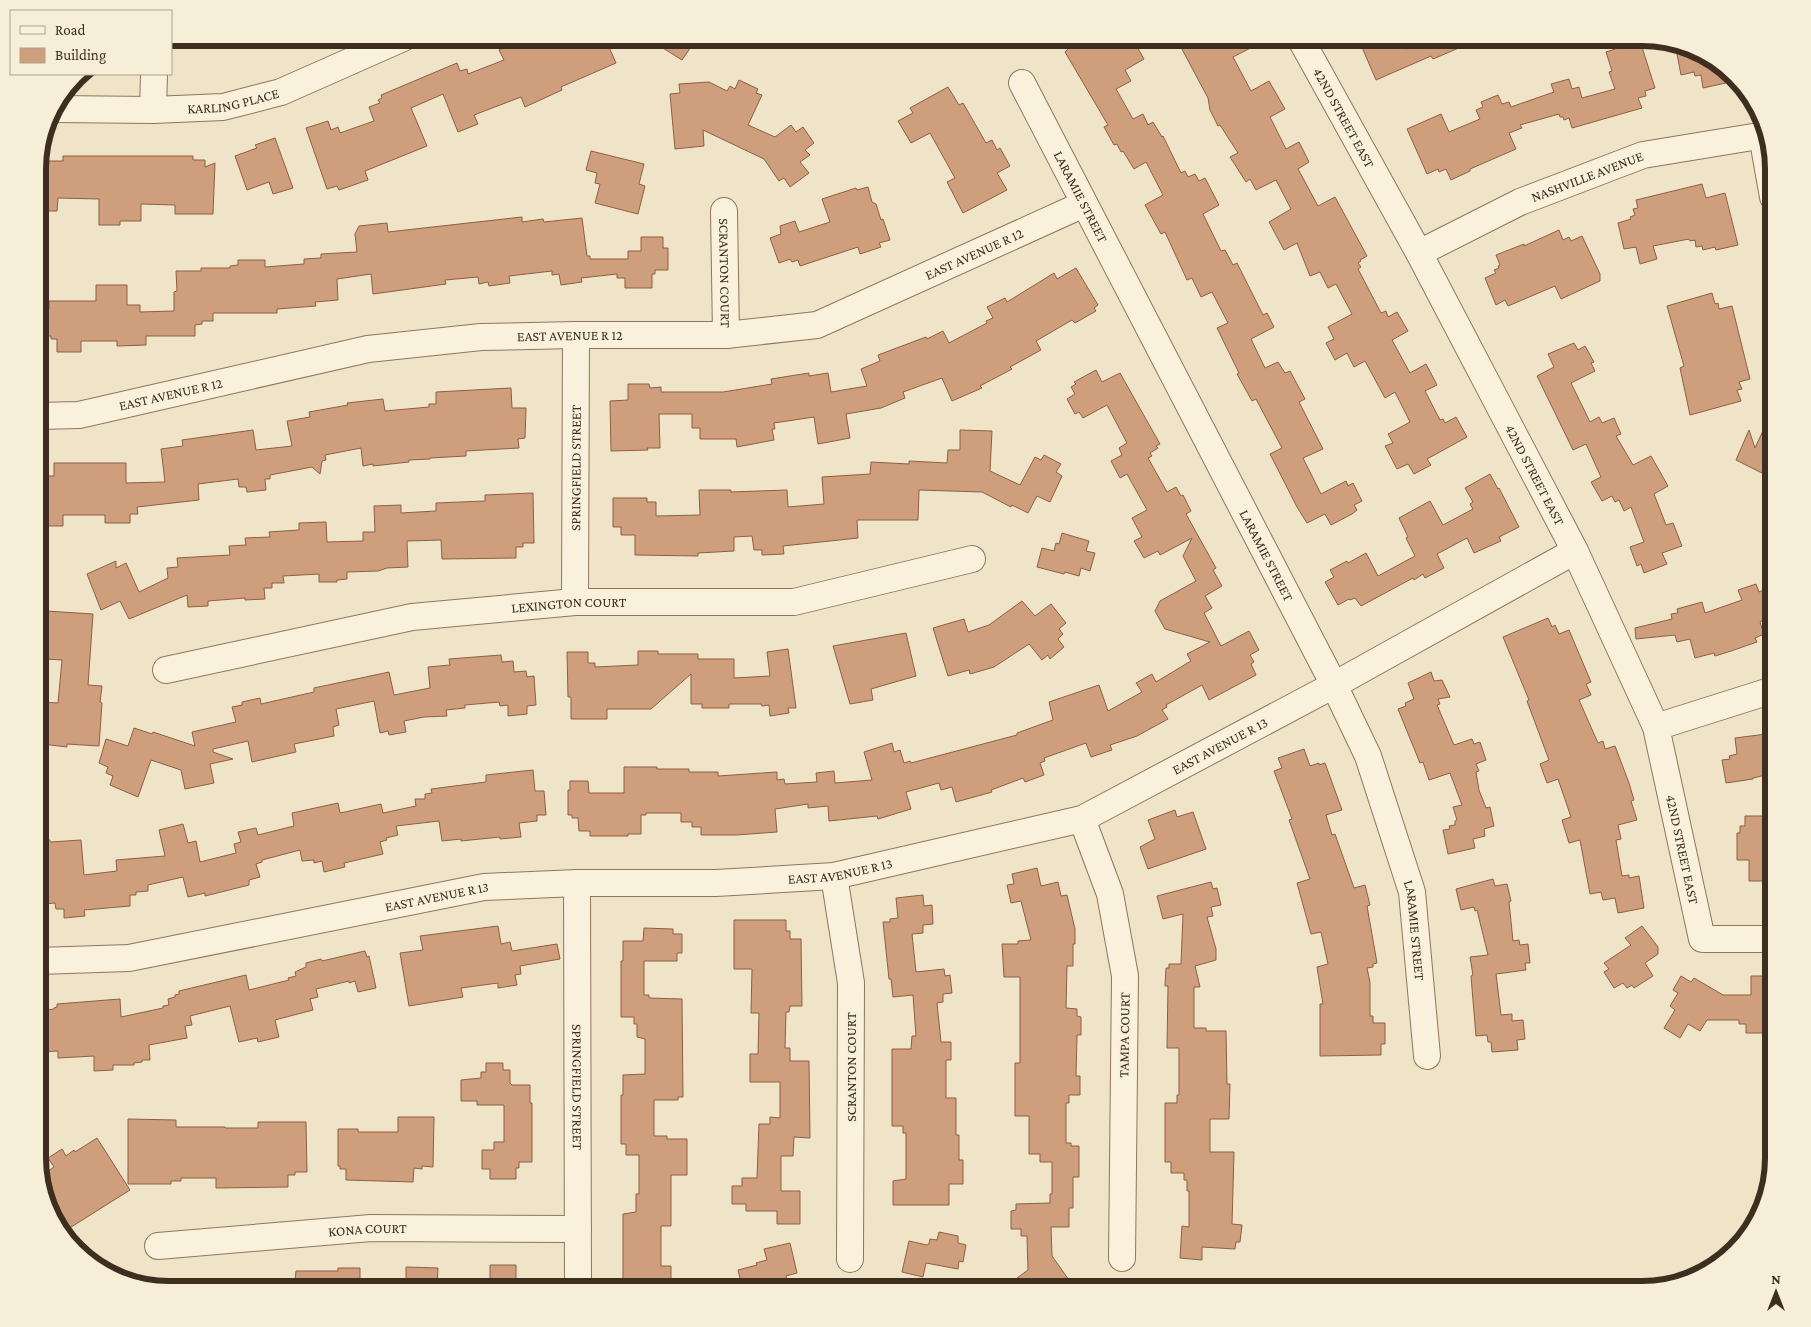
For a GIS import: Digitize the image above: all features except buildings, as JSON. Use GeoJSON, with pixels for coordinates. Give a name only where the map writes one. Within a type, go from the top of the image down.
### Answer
{"type":"FeatureCollection","features":[{"type":"Feature","properties":{"kind":"street","name":"KARLING PLACE"},"geometry":{"type":"LineString","coordinates":[[62,109],[153,110],[223,107],[281,92],[385,46]]}},
{"type":"Feature","properties":{"kind":"street","name":"42ND STREET EAST"},"geometry":{"type":"LineString","coordinates":[[1304,46],[1419,253],[1575,550],[1656,727],[1702,940],[1765,939]]}},
{"type":"Feature","properties":{"kind":"street"},"geometry":{"type":"LineString","coordinates":[[153,110],[154,75]]}},
{"type":"Feature","properties":{"kind":"street","name":"LARAMIE STREET"},"geometry":{"type":"LineString","coordinates":[[1022,83],[1334,685],[1368,756],[1412,892],[1427,1056]]}},
{"type":"Feature","properties":{"kind":"street","name":"NASHVILLE AVENUE"},"geometry":{"type":"LineString","coordinates":[[1419,253],[1520,202],[1643,155],[1760,136]]}},
{"type":"Feature","properties":{"kind":"street","name":"EAST AVENUE R 12"},"geometry":{"type":"LineString","coordinates":[[47,416],[79,415],[368,350],[481,337],[576,334],[726,335],[817,325],[1084,204]]}},
{"type":"Feature","properties":{"kind":"street","name":"SCRANTON COURT"},"geometry":{"type":"LineString","coordinates":[[724,211],[726,335]]}},
{"type":"Feature","properties":{"kind":"street","name":"SPRINGFIELD STREET"},"geometry":{"type":"LineString","coordinates":[[575,602],[576,334]]}},
{"type":"Feature","properties":{"kind":"street","name":"EAST AVENUE R 13"},"geometry":{"type":"LineString","coordinates":[[47,961],[129,958],[484,887],[577,883],[716,883],[834,876],[1082,819],[1334,685],[1575,550]]}},
{"type":"Feature","properties":{"kind":"street","name":"LEXINGTON COURT"},"geometry":{"type":"LineString","coordinates":[[166,670],[412,616],[575,602],[794,602],[972,559]]}},
{"type":"Feature","properties":{"kind":"street"},"geometry":{"type":"LineString","coordinates":[[1656,727],[1765,693]]}},
{"type":"Feature","properties":{"kind":"street","name":"TAMPA COURT"},"geometry":{"type":"LineString","coordinates":[[1082,819],[1110,894],[1125,976],[1122,1258]]}},
{"type":"Feature","properties":{"kind":"street","name":"SCRANTON COURT"},"geometry":{"type":"LineString","coordinates":[[834,876],[851,983],[850,1259]]}},
{"type":"Feature","properties":{"kind":"street","name":"SPRINGFIELD STREET"},"geometry":{"type":"LineString","coordinates":[[577,883],[578,1281]]}},
{"type":"Feature","properties":{"kind":"street","name":"KONA COURT"},"geometry":{"type":"LineString","coordinates":[[158,1246],[371,1228],[578,1229]]}}]}
